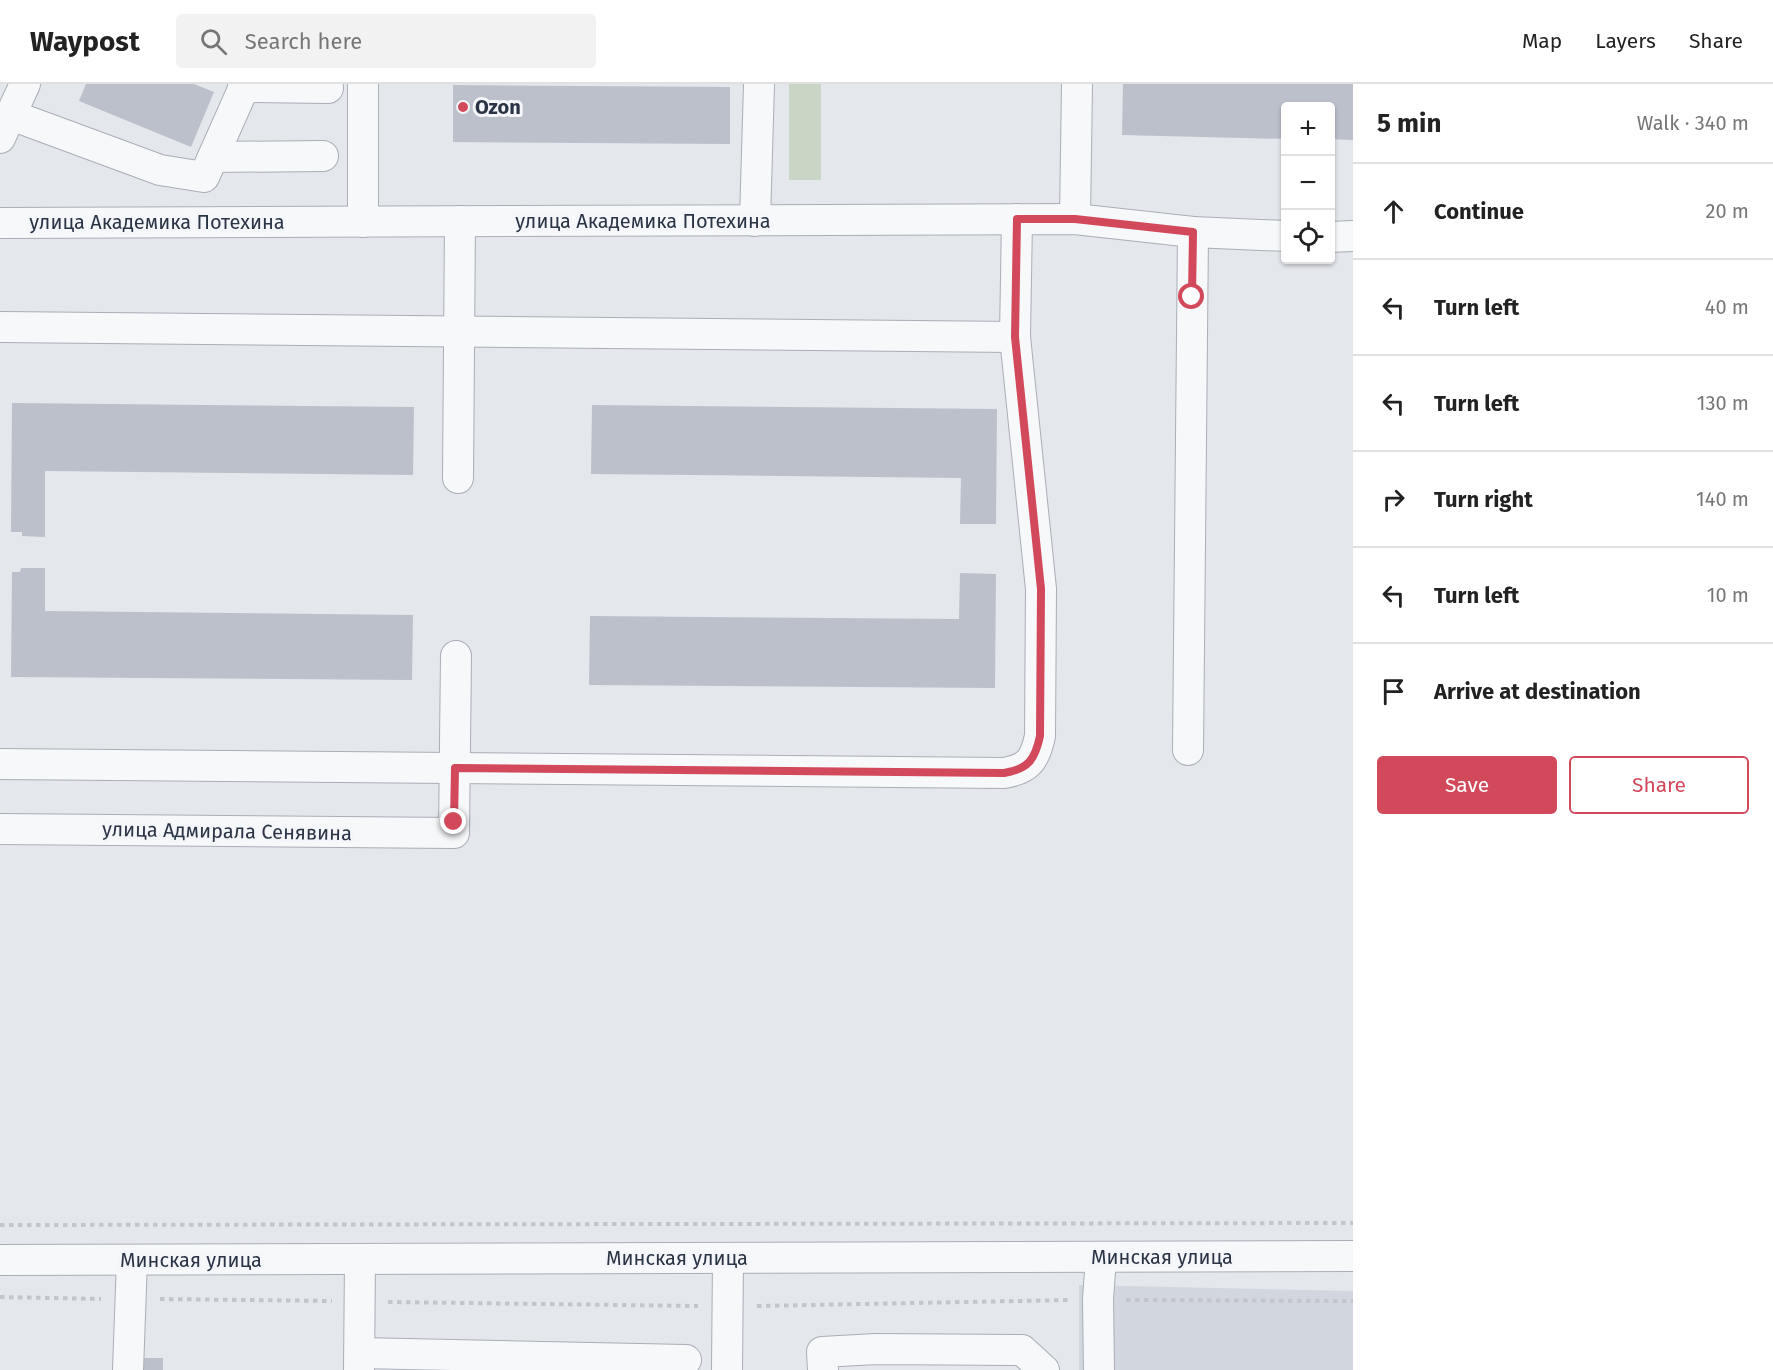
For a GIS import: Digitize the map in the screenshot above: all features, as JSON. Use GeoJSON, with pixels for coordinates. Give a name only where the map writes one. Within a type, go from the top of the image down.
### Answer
{"type":"FeatureCollection","features":[{"type":"Feature","properties":{"kind":"street"},"geometry":{"type":"LineString","coordinates":[[25,84],[6,127],[160,170],[204,177],[243,86],[328,88]]}},
{"type":"Feature","properties":{"kind":"street"},"geometry":{"type":"LineString","coordinates":[[363,84],[363,222]]}},
{"type":"Feature","properties":{"kind":"street"},"geometry":{"type":"LineString","coordinates":[[755,220],[759,84]]}},
{"type":"Feature","properties":{"kind":"street"},"geometry":{"type":"LineString","coordinates":[[1075,219],[1077,84]]}},
{"type":"Feature","properties":{"kind":"street"},"geometry":{"type":"LineString","coordinates":[[213,157],[323,156]]}},
{"type":"Feature","properties":{"kind":"street"},"geometry":{"type":"LineString","coordinates":[[0,764],[1004,773],[1022,770],[1036,756],[1040,736],[1041,589],[1015,337],[1017,219]]}},
{"type":"Feature","properties":{"kind":"street","name":"улица Академика Потехина"},"geometry":{"type":"LineString","coordinates":[[0,223],[1075,219],[1193,232],[1281,236]]}},
{"type":"Feature","properties":{"kind":"street"},"geometry":{"type":"LineString","coordinates":[[458,477],[460,221]]}},
{"type":"Feature","properties":{"kind":"street"},"geometry":{"type":"LineString","coordinates":[[1188,750],[1193,232]]}},
{"type":"Feature","properties":{"kind":"street"},"geometry":{"type":"LineString","coordinates":[[1335,237],[1353,236]]}},
{"type":"Feature","properties":{"kind":"street"},"geometry":{"type":"LineString","coordinates":[[0,327],[1015,337]]}},
{"type":"Feature","properties":{"kind":"street"},"geometry":{"type":"LineString","coordinates":[[455,768],[456,656]]}},
{"type":"Feature","properties":{"kind":"street","name":"улица Адмирала Сенявина"},"geometry":{"type":"LineString","coordinates":[[0,829],[454,833],[455,768]]}},
{"type":"Feature","properties":{"kind":"street","name":"Минская улица"},"geometry":{"type":"LineString","coordinates":[[0,1260],[1353,1256]]}},
{"type":"Feature","properties":{"kind":"street"},"geometry":{"type":"LineString","coordinates":[[1099,1370],[1098,1299],[1101,1258]]}},
{"type":"Feature","properties":{"kind":"street"},"geometry":{"type":"LineString","coordinates":[[360,1260],[359,1362],[686,1365],[726,1364],[728,1259]]}},
{"type":"Feature","properties":{"kind":"street"},"geometry":{"type":"LineString","coordinates":[[128,1370],[132,1260]]}},
{"type":"Feature","properties":{"kind":"street"},"geometry":{"type":"LineString","coordinates":[[822,1370],[822,1353],[876,1349],[1022,1350],[1044,1370]]}},
{"type":"Feature","properties":{"kind":"path"},"geometry":{"type":"LineString","coordinates":[[0,1225],[1353,1223]]}},
{"type":"Feature","properties":{"kind":"path"},"geometry":{"type":"LineString","coordinates":[[0,1297],[727,1306],[1098,1299],[1353,1301]]}},
{"type":"Feature","properties":{"kind":"shaded area"},"geometry":{"type":"Polygon","coordinates":[[[1079,1285],[1353,1291],[1353,1370],[1079,1370],[1079,1285]]]}},
{"type":"Feature","properties":{"kind":"green space"},"geometry":{"type":"Polygon","coordinates":[[[789,84],[821,84],[821,180],[789,180],[789,84]]]}},
{"type":"Feature","properties":{"kind":"building"},"geometry":{"type":"Polygon","coordinates":[[[86,84],[194,84],[214,92],[191,147],[79,101],[86,84]]]}},
{"type":"Feature","properties":{"kind":"building"},"geometry":{"type":"Polygon","coordinates":[[[1123,84],[1353,84],[1353,140],[1335,139],[1335,102],[1281,102],[1281,139],[1122,135],[1123,84]]]}},
{"type":"Feature","properties":{"kind":"building"},"geometry":{"type":"Polygon","coordinates":[[[453,85],[730,87],[730,144],[453,142],[453,85]]]}},
{"type":"Feature","properties":{"kind":"building"},"geometry":{"type":"Polygon","coordinates":[[[12,403],[414,407],[413,475],[45,471],[45,537],[22,536],[22,532],[11,532],[12,403]]]}},
{"type":"Feature","properties":{"kind":"building"},"geometry":{"type":"Polygon","coordinates":[[[592,405],[997,409],[996,524],[960,524],[961,478],[591,474],[592,405]]]}},
{"type":"Feature","properties":{"kind":"building"},"geometry":{"type":"Polygon","coordinates":[[[21,568],[45,568],[45,611],[413,615],[412,680],[11,677],[12,572],[20,572],[21,568]]]}},
{"type":"Feature","properties":{"kind":"building"},"geometry":{"type":"Polygon","coordinates":[[[960,573],[996,574],[995,688],[589,685],[590,616],[959,619],[960,573]]]}},
{"type":"Feature","properties":{"kind":"building"},"geometry":{"type":"Polygon","coordinates":[[[141,1358],[163,1358],[163,1370],[141,1370],[141,1358]]]}},
{"type":"Feature","properties":{"kind":"place","name":"Ozon"},"geometry":{"type":"Point","coordinates":[463,107]}},
{"type":"Feature","properties":{"kind":"route"},"geometry":{"type":"LineString","coordinates":[[454,822],[455,768],[1004,773],[1022,770],[1036,756],[1040,736],[1041,589],[1015,337],[1017,219],[1075,219],[1193,232],[1192,297]]}}]}
